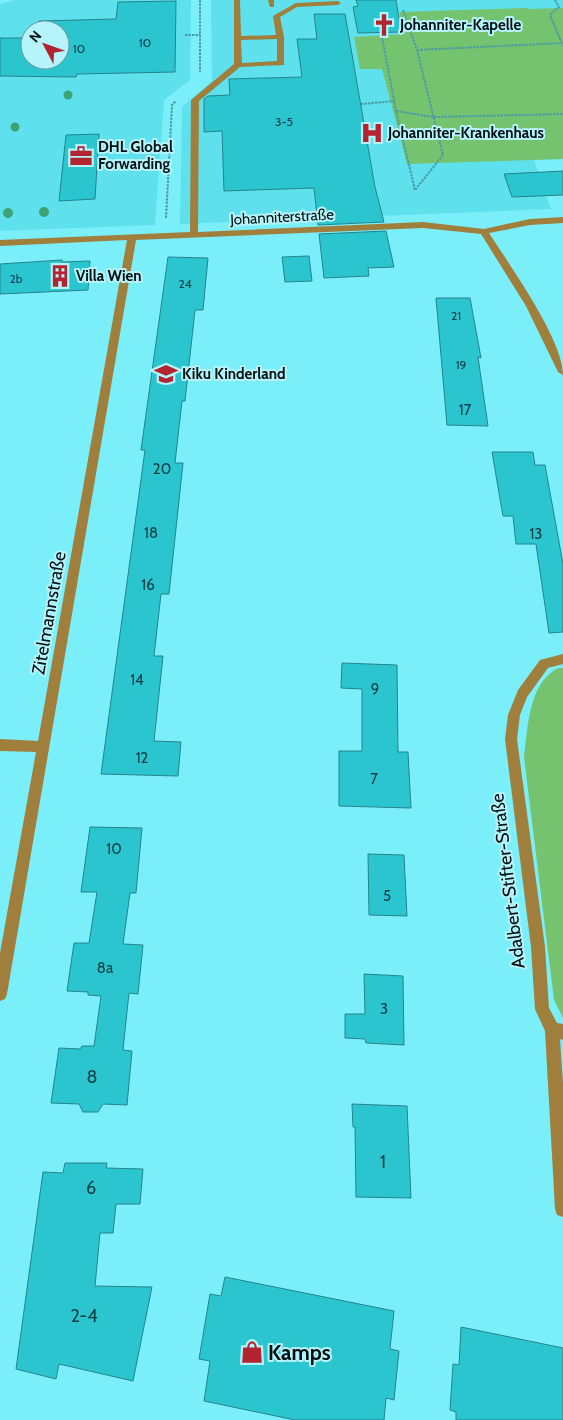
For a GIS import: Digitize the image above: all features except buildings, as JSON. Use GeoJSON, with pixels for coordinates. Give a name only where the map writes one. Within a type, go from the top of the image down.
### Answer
{"type":"FeatureCollection","features":[{"type":"Feature","properties":{"kind":"street"},"geometry":{"type":"LineString","coordinates":[[237,0],[238,65]]}},
{"type":"Feature","properties":{"kind":"street"},"geometry":{"type":"LineString","coordinates":[[194,235],[195,100],[238,65],[281,63],[280,37],[276,16],[296,5],[338,3]]}},
{"type":"Feature","properties":{"kind":"street"},"geometry":{"type":"LineString","coordinates":[[238,38],[280,37]]}},
{"type":"Feature","properties":{"kind":"street","name":"Johanniterstraße"},"geometry":{"type":"LineString","coordinates":[[0,243],[422,225],[484,232],[530,222],[563,220]]}},
{"type":"Feature","properties":{"kind":"street"},"geometry":{"type":"LineString","coordinates":[[484,232],[531,306],[563,372]]}},
{"type":"Feature","properties":{"kind":"street","name":"Zitelmannstraße"},"geometry":{"type":"LineString","coordinates":[[0,994],[132,238]]}},
{"type":"Feature","properties":{"kind":"street","name":"Adalbert-Stifter-Straße"},"geometry":{"type":"LineString","coordinates":[[563,659],[544,664],[522,694],[514,715],[511,739],[538,947],[542,1009],[558,1031],[563,1209]]}},
{"type":"Feature","properties":{"kind":"street"},"geometry":{"type":"LineString","coordinates":[[0,745],[43,746]]}},
{"type":"Feature","properties":{"kind":"path"},"geometry":{"type":"LineString","coordinates":[[417,50],[562,44],[550,15],[559,7],[556,0]]}},
{"type":"Feature","properties":{"kind":"path"},"geometry":{"type":"LineString","coordinates":[[382,37],[396,111],[415,190],[443,155],[432,117],[417,50],[403,10]]}},
{"type":"Feature","properties":{"kind":"path"},"geometry":{"type":"LineString","coordinates":[[185,35],[200,35]]}},
{"type":"Feature","properties":{"kind":"path"},"geometry":{"type":"LineString","coordinates":[[361,104],[395,102]]}},
{"type":"Feature","properties":{"kind":"path"},"geometry":{"type":"LineString","coordinates":[[396,111],[432,117],[563,114]]}},
{"type":"Feature","properties":{"kind":"shaded area"},"geometry":{"type":"Polygon","coordinates":[[[15,0],[191,0],[190,80],[164,100],[155,225],[0,231],[0,4],[15,0]]]}},
{"type":"Feature","properties":{"kind":"shaded area","name":"Johanniter-Krankenhaus"},"geometry":{"type":"Polygon","coordinates":[[[211,0],[563,0],[563,159],[534,160],[551,209],[180,224],[182,107],[212,81],[211,0]]]}},
{"type":"Feature","properties":{"kind":"green space"},"geometry":{"type":"Polygon","coordinates":[[[563,8],[563,159],[407,164],[382,69],[360,69],[354,37],[405,34],[399,12],[563,8]]]}},
{"type":"Feature","properties":{"kind":"green space"},"geometry":{"type":"Polygon","coordinates":[[[558,668],[563,668],[563,1018],[554,1000],[524,757],[531,707],[535,695],[548,675],[558,668]]]}},
{"type":"Feature","properties":{"kind":"place","name":"Johanniter-Kapelle"},"geometry":{"type":"Point","coordinates":[384,25]}},
{"type":"Feature","properties":{"kind":"place","name":"Johanniter-Krankenhaus"},"geometry":{"type":"Point","coordinates":[372,133]}},
{"type":"Feature","properties":{"kind":"place","name":"DHL Global Forwarding"},"geometry":{"type":"Point","coordinates":[81,156]}},
{"type":"Feature","properties":{"kind":"place","name":"Villa Wien"},"geometry":{"type":"Point","coordinates":[60,276]}},
{"type":"Feature","properties":{"kind":"place","name":"Kiku Kinderland"},"geometry":{"type":"Point","coordinates":[166,374]}},
{"type":"Feature","properties":{"kind":"place","name":"Kamps"},"geometry":{"type":"Point","coordinates":[252,1352]}}]}
